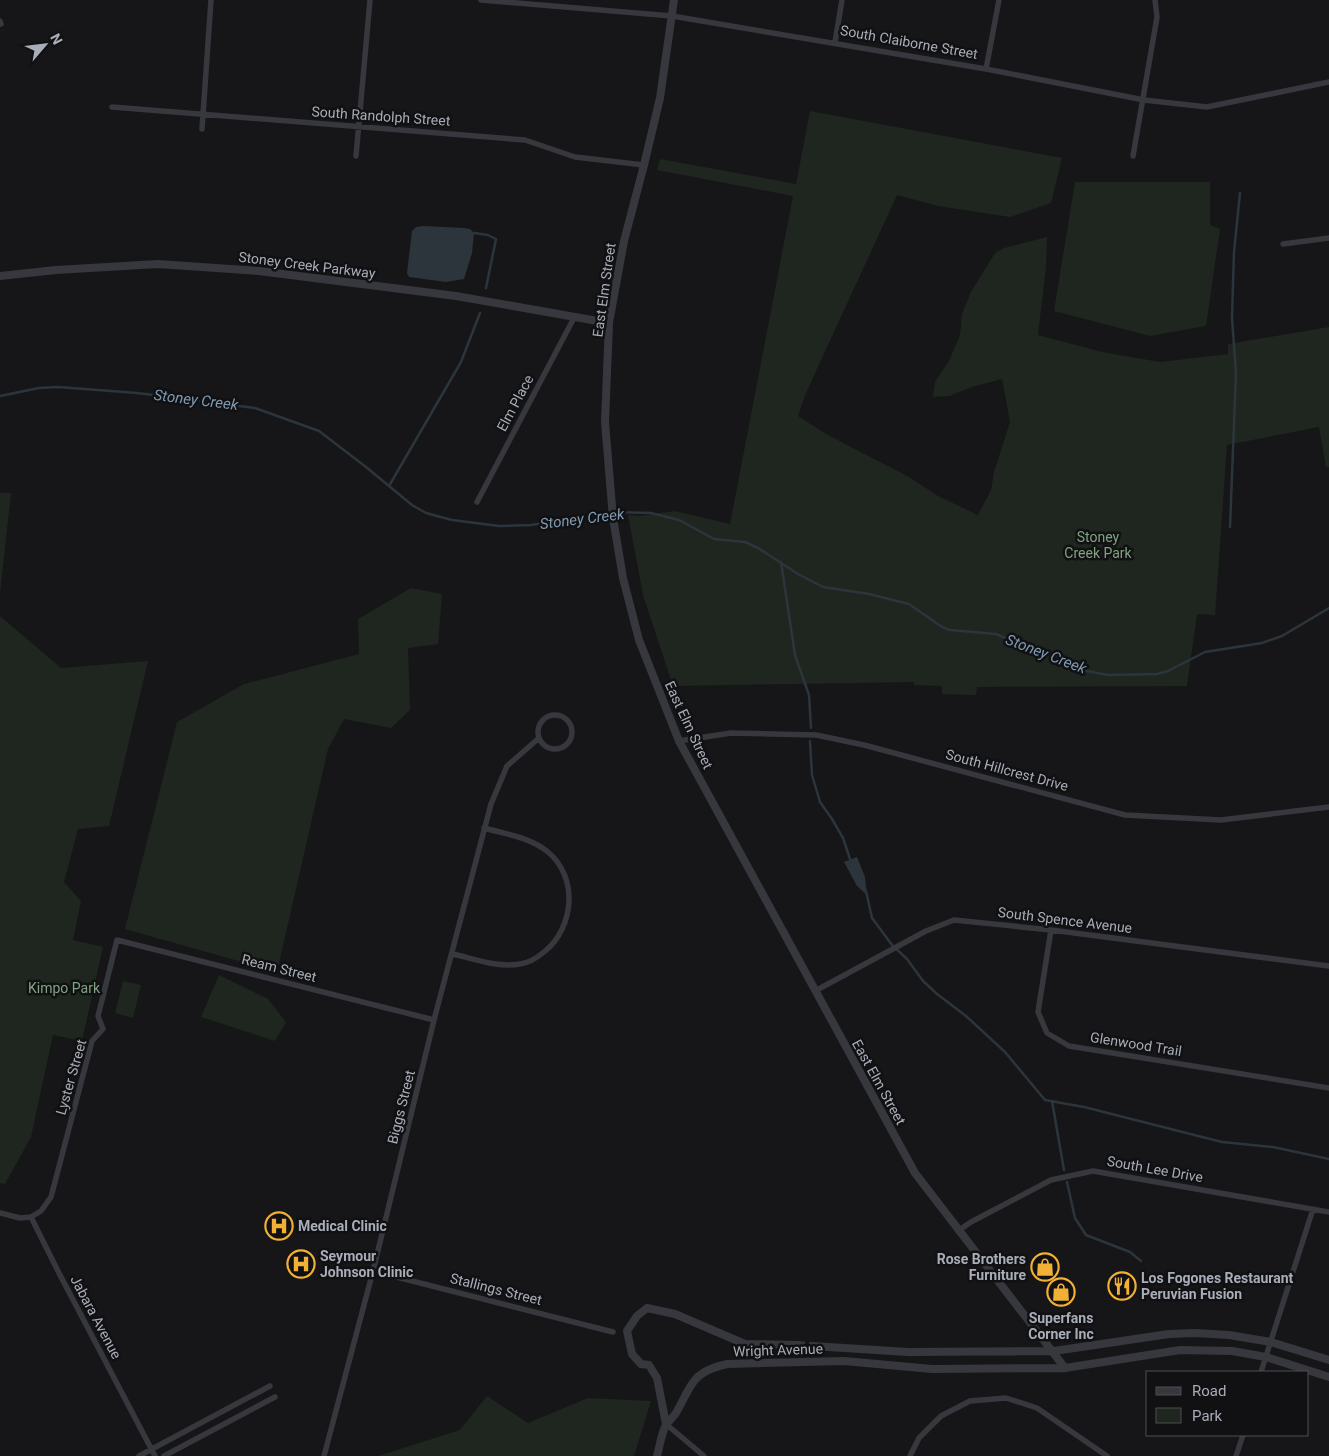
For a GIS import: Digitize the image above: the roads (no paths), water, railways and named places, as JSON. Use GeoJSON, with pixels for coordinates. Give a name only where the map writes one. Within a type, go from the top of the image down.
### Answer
{"type":"FeatureCollection","features":[{"type":"Feature","properties":{"kind":"street"},"geometry":{"type":"LineString","coordinates":[[202,129],[211,0]]}},
{"type":"Feature","properties":{"kind":"street"},"geometry":{"type":"LineString","coordinates":[[356,156],[370,0]]}},
{"type":"Feature","properties":{"kind":"street","name":"South Claiborne Street"},"geometry":{"type":"LineString","coordinates":[[481,0],[672,16],[835,42],[1144,100],[1207,108],[1329,82]]}},
{"type":"Feature","properties":{"kind":"street","name":"East Elm Street"},"geometry":{"type":"LineString","coordinates":[[674,0],[660,98],[624,241],[609,323],[606,422],[613,518],[623,578],[638,640],[679,741],[915,1173],[958,1231],[1054,1351],[1065,1368]]}},
{"type":"Feature","properties":{"kind":"street"},"geometry":{"type":"LineString","coordinates":[[835,42],[842,0]]}},
{"type":"Feature","properties":{"kind":"street"},"geometry":{"type":"LineString","coordinates":[[986,69],[999,0]]}},
{"type":"Feature","properties":{"kind":"street"},"geometry":{"type":"LineString","coordinates":[[1133,156],[1158,18],[1155,0]]}},
{"type":"Feature","properties":{"kind":"street","name":"South Randolph Street"},"geometry":{"type":"LineString","coordinates":[[112,107],[525,140],[575,158],[644,165]]}},
{"type":"Feature","properties":{"kind":"street"},"geometry":{"type":"LineString","coordinates":[[1283,244],[1329,238]]}},
{"type":"Feature","properties":{"kind":"street","name":"Stoney Creek Parkway"},"geometry":{"type":"LineString","coordinates":[[0,276],[56,270],[158,264],[259,271],[456,296],[609,323]]}},
{"type":"Feature","properties":{"kind":"street","name":"Elm Place"},"geometry":{"type":"LineString","coordinates":[[478,502],[575,316]]}},
{"type":"Feature","properties":{"kind":"street"},"geometry":{"type":"LineString","coordinates":[[550,715],[562,715],[572,724],[573,736],[568,745],[557,750],[548,748],[541,743],[539,738],[538,728],[541,721],[550,715]]}},
{"type":"Feature","properties":{"kind":"street","name":"South Hillcrest Drive"},"geometry":{"type":"LineString","coordinates":[[679,741],[731,733],[816,735],[864,745],[1125,814],[1220,820],[1329,807]]}},
{"type":"Feature","properties":{"kind":"street","name":"Biggs Street"},"geometry":{"type":"LineString","coordinates":[[324,1456],[373,1271],[434,1020],[453,954],[491,804],[507,766],[539,738]]}},
{"type":"Feature","properties":{"kind":"street"},"geometry":{"type":"LineString","coordinates":[[453,954],[501,966],[522,964],[538,956],[554,944],[564,928],[569,910],[569,890],[562,870],[549,852],[532,841],[484,828]]}},
{"type":"Feature","properties":{"kind":"street","name":"South Spence Avenue"},"geometry":{"type":"LineString","coordinates":[[815,991],[926,930],[954,920],[1051,930],[1329,966]]}},
{"type":"Feature","properties":{"kind":"street","name":"Glenwood Trail"},"geometry":{"type":"LineString","coordinates":[[1051,930],[1038,1012],[1047,1034],[1070,1046],[1329,1088]]}},
{"type":"Feature","properties":{"kind":"street","name":"Ream Street"},"geometry":{"type":"LineString","coordinates":[[117,940],[434,1020]]}},
{"type":"Feature","properties":{"kind":"street","name":"Lyster Street"},"geometry":{"type":"LineString","coordinates":[[31,1217],[41,1211],[51,1197],[92,1042],[103,1029],[98,1016],[117,940]]}},
{"type":"Feature","properties":{"kind":"street","name":"South Lee Drive"},"geometry":{"type":"LineString","coordinates":[[958,1231],[971,1222],[1051,1180],[1093,1171],[1329,1212]]}},
{"type":"Feature","properties":{"kind":"street"},"geometry":{"type":"LineString","coordinates":[[1262,1371],[1312,1209]]}},
{"type":"Feature","properties":{"kind":"street"},"geometry":{"type":"LineString","coordinates":[[0,1213],[20,1218],[31,1217]]}},
{"type":"Feature","properties":{"kind":"street","name":"Jabara Avenue"},"geometry":{"type":"LineString","coordinates":[[31,1217],[155,1456]]}},
{"type":"Feature","properties":{"kind":"street","name":"Stallings Street"},"geometry":{"type":"LineString","coordinates":[[373,1271],[613,1332]]}},
{"type":"Feature","properties":{"kind":"street","name":"Wright Avenue"},"geometry":{"type":"LineString","coordinates":[[666,1424],[657,1378],[649,1364],[641,1364],[632,1354],[627,1331],[637,1316],[647,1308],[675,1314],[745,1344],[797,1345]]}},
{"type":"Feature","properties":{"kind":"street","name":"Wright Avenue"},"geometry":{"type":"LineString","coordinates":[[814,1346],[908,1352],[1054,1351],[1169,1334],[1229,1334],[1271,1342],[1329,1360]]}},
{"type":"Feature","properties":{"kind":"street","name":"Wright Avenue"},"geometry":{"type":"LineString","coordinates":[[666,1424],[675,1415],[688,1388],[697,1377],[713,1367],[727,1364],[844,1361],[932,1369],[1065,1368],[1180,1350],[1232,1351],[1266,1357],[1329,1377]]}},
{"type":"Feature","properties":{"kind":"street"},"geometry":{"type":"LineString","coordinates":[[139,1456],[270,1386]]}},
{"type":"Feature","properties":{"kind":"street"},"geometry":{"type":"LineString","coordinates":[[164,1456],[275,1397]]}},
{"type":"Feature","properties":{"kind":"street"},"geometry":{"type":"LineString","coordinates":[[910,1456],[918,1438],[941,1416],[970,1401],[1006,1398],[1037,1408],[1107,1456]]}},
{"type":"Feature","properties":{"kind":"street"},"geometry":{"type":"LineString","coordinates":[[657,1456],[666,1424],[704,1456]]}},
{"type":"Feature","properties":{"kind":"street"},"geometry":{"type":"LineString","coordinates":[[1236,1456],[1243,1436]]}},
{"type":"Feature","properties":{"kind":"waterway"},"geometry":{"type":"LineString","coordinates":[[1230,527],[1236,373],[1232,318],[1234,252],[1240,193]]}},
{"type":"Feature","properties":{"kind":"waterway"},"geometry":{"type":"LineString","coordinates":[[474,233],[488,235],[496,239],[486,288]]}},
{"type":"Feature","properties":{"kind":"waterway"},"geometry":{"type":"LineString","coordinates":[[389,486],[461,362],[480,313]]}},
{"type":"Feature","properties":{"kind":"waterway","name":"Stoney Creek"},"geometry":{"type":"LineString","coordinates":[[0,396],[39,388],[58,387],[137,393],[255,408],[319,431],[412,505],[426,513],[452,520],[499,526],[531,525],[614,512],[651,513],[679,520],[714,539],[745,542],[823,587],[869,594],[909,604],[942,627],[950,630],[996,634],[1014,642],[1039,647],[1076,669],[1108,675],[1157,674],[1168,671],[1205,652],[1262,643],[1282,636],[1329,608]]}},
{"type":"Feature","properties":{"kind":"waterway"},"geometry":{"type":"LineString","coordinates":[[781,562],[795,655],[809,695],[811,728]]}},
{"type":"Feature","properties":{"kind":"waterway"},"geometry":{"type":"LineString","coordinates":[[810,741],[812,775],[820,802],[843,838],[851,862]]}},
{"type":"Feature","properties":{"kind":"waterway"},"geometry":{"type":"LineString","coordinates":[[866,891],[872,918],[892,945],[907,959],[923,981],[966,1016],[1005,1052],[1045,1100],[1084,1107],[1222,1142],[1273,1147],[1329,1159]]}},
{"type":"Feature","properties":{"kind":"waterway"},"geometry":{"type":"LineString","coordinates":[[1052,1101],[1064,1170]]}},
{"type":"Feature","properties":{"kind":"waterway"},"geometry":{"type":"LineString","coordinates":[[1067,1182],[1075,1218],[1086,1235],[1130,1252],[1141,1261]]}},
{"type":"Feature","properties":{"kind":"tunnel"},"geometry":{"type":"LineString","coordinates":[[797,1345],[813,1346]]}},
{"type":"Feature","properties":{"kind":"place","name":"Medical Clinic"},"geometry":{"type":"Point","coordinates":[279,1226]}},
{"type":"Feature","properties":{"kind":"place","name":"Seymour Johnson Clinic"},"geometry":{"type":"Point","coordinates":[301,1264]}},
{"type":"Feature","properties":{"kind":"place","name":"Rose Brothers Furniture"},"geometry":{"type":"Point","coordinates":[1045,1267]}},
{"type":"Feature","properties":{"kind":"place","name":"Los Fogones Restaurant Peruvian Fusion"},"geometry":{"type":"Point","coordinates":[1122,1286]}},
{"type":"Feature","properties":{"kind":"place","name":"Superfans Corner Inc"},"geometry":{"type":"Point","coordinates":[1061,1292]}},
{"type":"Feature","properties":{"kind":"park label","name":"Stoney Creek Park"},"geometry":{"type":"Point","coordinates":[1098,546]}},
{"type":"Feature","properties":{"kind":"park label","name":"Kimpo Park"},"geometry":{"type":"Point","coordinates":[64,988]}}]}
